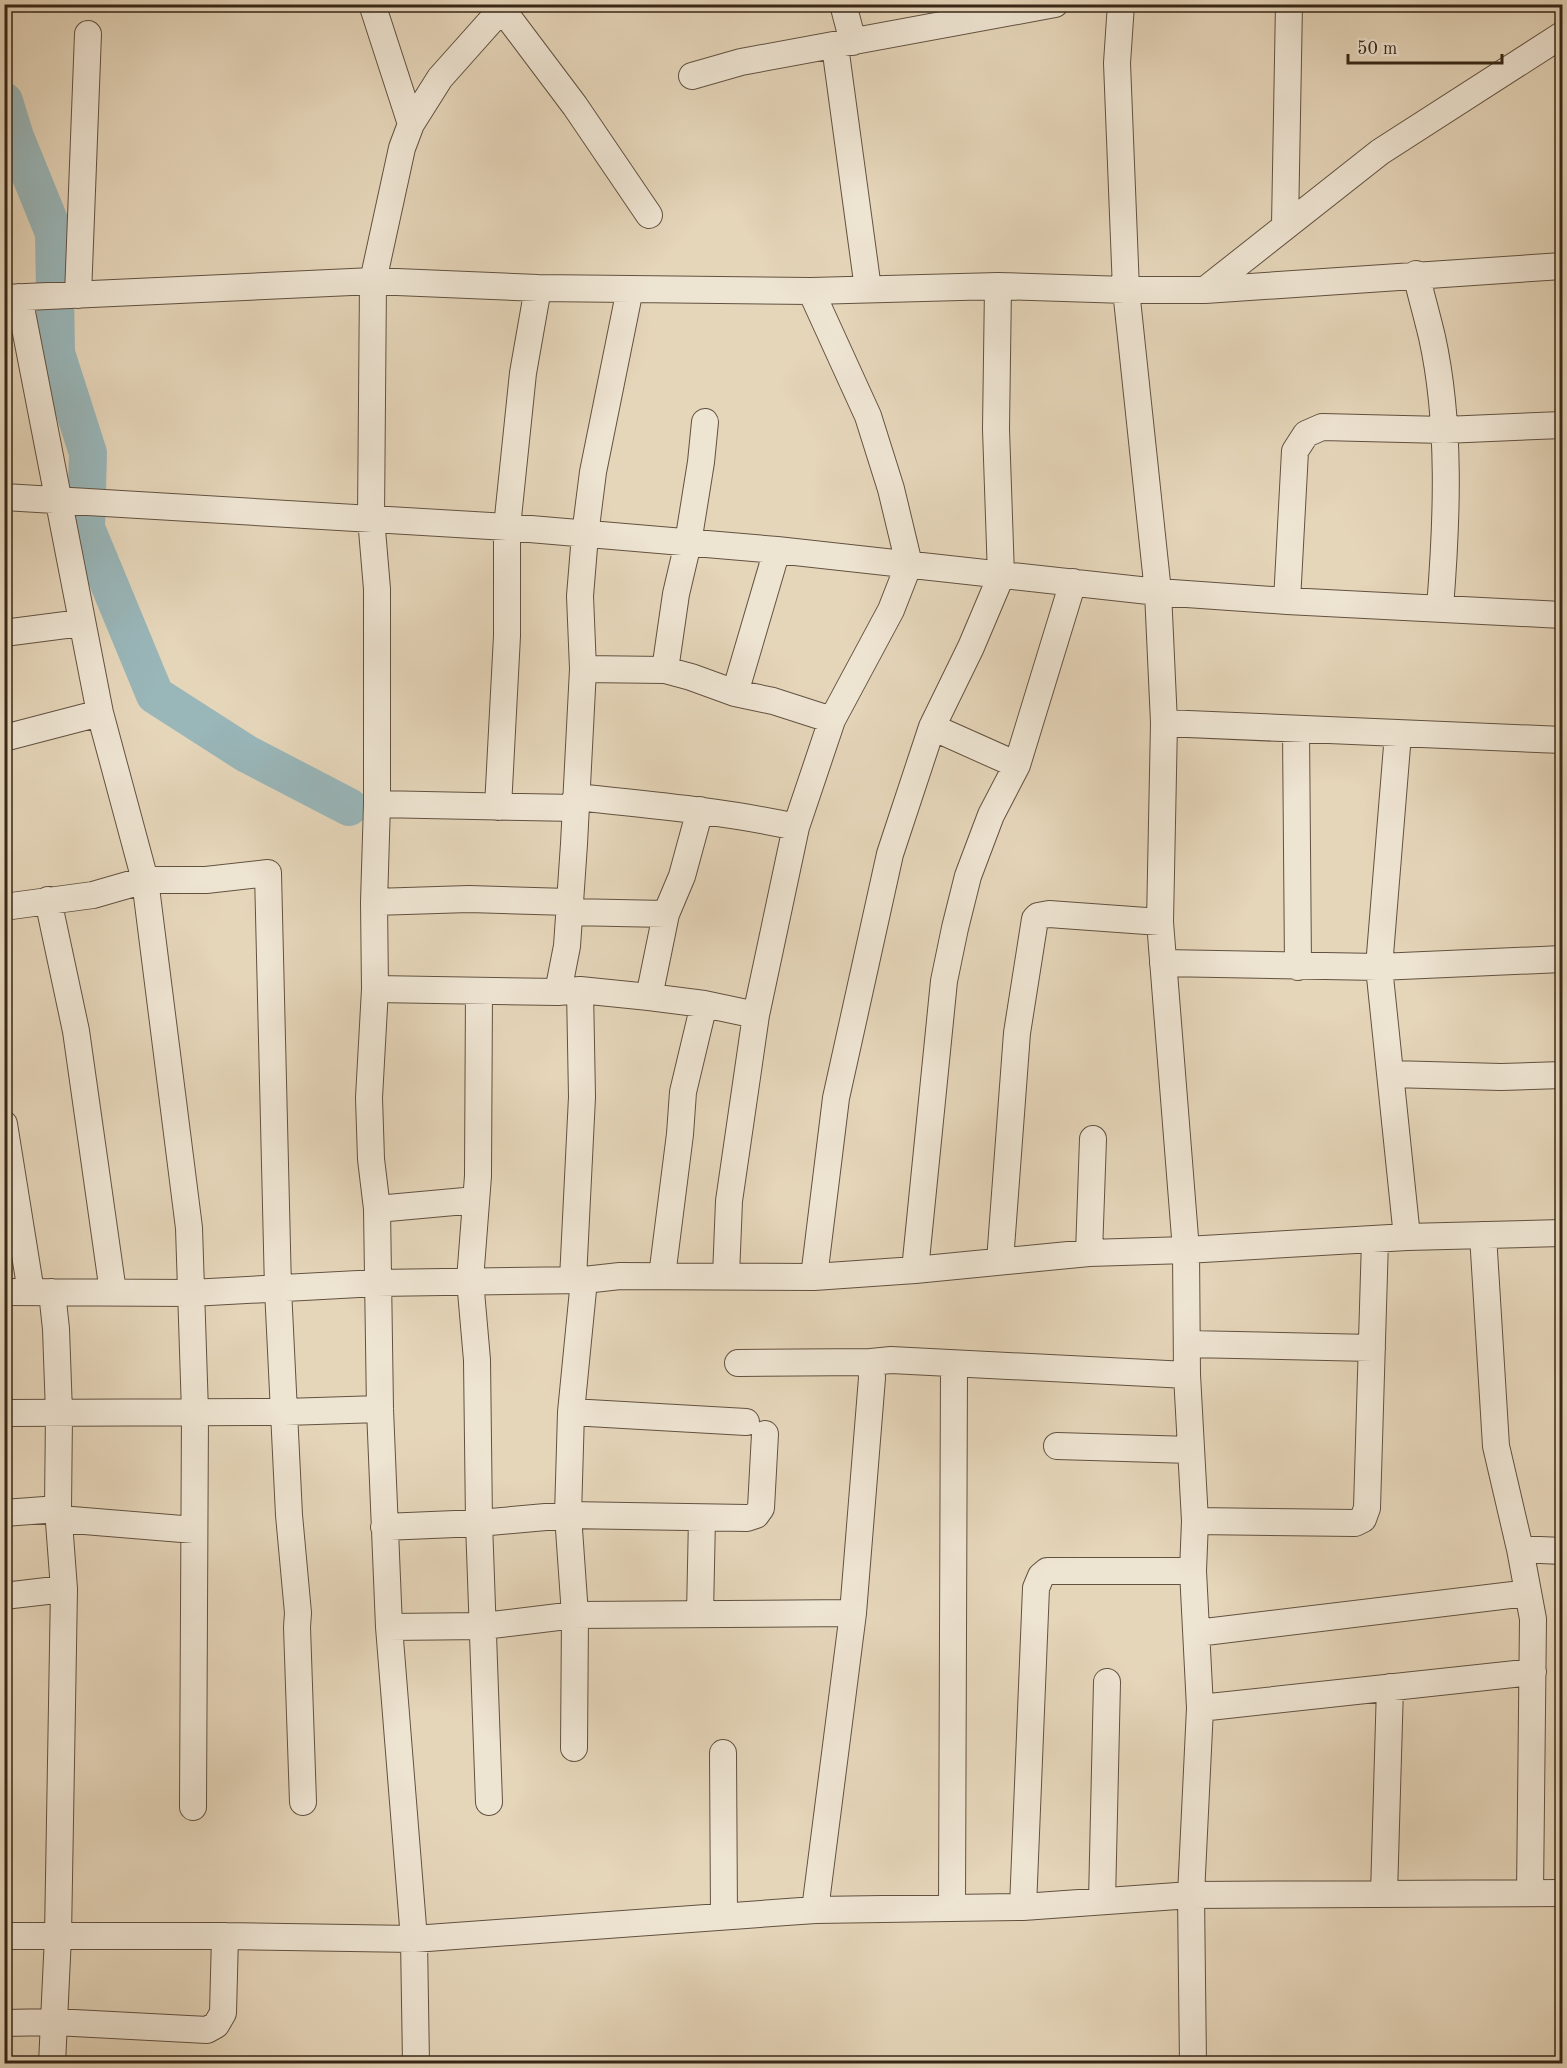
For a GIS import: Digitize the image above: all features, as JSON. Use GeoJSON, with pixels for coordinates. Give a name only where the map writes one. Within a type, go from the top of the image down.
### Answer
{"type":"FeatureCollection","features":[{"type":"Feature","properties":{"kind":"street"},"geometry":{"type":"LineString","coordinates":[[372,4],[411,124]]}},
{"type":"Feature","properties":{"kind":"street"},"geometry":{"type":"LineString","coordinates":[[843,4],[844,44],[868,289]]}},
{"type":"Feature","properties":{"kind":"street"},"geometry":{"type":"LineString","coordinates":[[692,76],[741,62],[1055,4]]}},
{"type":"Feature","properties":{"kind":"street"},"geometry":{"type":"LineString","coordinates":[[1121,4],[1117,63],[1126,290],[1158,592],[1164,723],[1160,922],[1186,1250],[1187,1375],[1195,1521],[1193,1571],[1200,1708],[1191,1895],[1193,2064]]}},
{"type":"Feature","properties":{"kind":"street"},"geometry":{"type":"LineString","coordinates":[[1285,225],[1288,4]]}},
{"type":"Feature","properties":{"kind":"street"},"geometry":{"type":"LineString","coordinates":[[416,2064],[414,1939],[389,1627],[384,1527],[377,1209],[371,1159],[369,1098],[375,989],[374,902],[377,804],[377,589],[371,518],[373,282],[402,148],[411,124],[440,78],[504,7],[649,215]]}},
{"type":"Feature","properties":{"kind":"street"},"geometry":{"type":"LineString","coordinates":[[78,295],[88,34]]}},
{"type":"Feature","properties":{"kind":"street"},"geometry":{"type":"LineString","coordinates":[[1205,290],[1380,152],[1563,35]]}},
{"type":"Feature","properties":{"kind":"street"},"geometry":{"type":"LineString","coordinates":[[193,1808],[195,1412],[189,1228],[145,880],[100,713],[58,499],[12,298],[373,282],[538,288],[811,291],[998,286],[1205,290],[1416,274],[1563,266]]}},
{"type":"Feature","properties":{"kind":"street"},"geometry":{"type":"LineString","coordinates":[[1416,274],[1432,338],[1444,430],[1445,549],[1440,608]]}},
{"type":"Feature","properties":{"kind":"street"},"geometry":{"type":"LineString","coordinates":[[814,1277],[836,1098],[890,854],[932,727],[971,647],[1001,576],[996,429],[998,286]]}},
{"type":"Feature","properties":{"kind":"street"},"geometry":{"type":"LineString","coordinates":[[498,807],[507,636],[507,527],[523,373],[538,288]]}},
{"type":"Feature","properties":{"kind":"street"},"geometry":{"type":"LineString","coordinates":[[574,1748],[575,1615],[568,1515],[578,1280],[582,1097],[569,991],[567,946],[583,669],[580,596],[593,471],[630,289]]}},
{"type":"Feature","properties":{"kind":"street"},"geometry":{"type":"LineString","coordinates":[[726,1275],[729,1201],[756,1015],[796,827],[832,720],[891,610],[909,564],[891,489],[868,416],[811,291]]}},
{"type":"Feature","properties":{"kind":"street"},"geometry":{"type":"LineString","coordinates":[[665,670],[676,594],[688,543],[705,422]]}},
{"type":"Feature","properties":{"kind":"street"},"geometry":{"type":"LineString","coordinates":[[1287,601],[1295,451],[1306,434],[1322,427],[1444,430],[1563,425]]}},
{"type":"Feature","properties":{"kind":"street"},"geometry":{"type":"LineString","coordinates":[[4,497],[507,527],[777,550],[1158,592],[1563,615]]}},
{"type":"Feature","properties":{"kind":"street"},"geometry":{"type":"LineString","coordinates":[[735,693],[777,550]]}},
{"type":"Feature","properties":{"kind":"street"},"geometry":{"type":"LineString","coordinates":[[915,1269],[944,981],[968,876],[991,815],[1017,765],[1073,582]]}},
{"type":"Feature","properties":{"kind":"street"},"geometry":{"type":"LineString","coordinates":[[4,633],[81,624]]}},
{"type":"Feature","properties":{"kind":"street"},"geometry":{"type":"LineString","coordinates":[[583,669],[665,670],[691,676],[735,693],[773,701],[832,720]]}},
{"type":"Feature","properties":{"kind":"street"},"geometry":{"type":"LineString","coordinates":[[4,738],[100,713]]}},
{"type":"Feature","properties":{"kind":"street"},"geometry":{"type":"LineString","coordinates":[[1164,723],[1563,740]]}},
{"type":"Feature","properties":{"kind":"street"},"geometry":{"type":"LineString","coordinates":[[932,727],[1017,765]]}},
{"type":"Feature","properties":{"kind":"street"},"geometry":{"type":"LineString","coordinates":[[1296,729],[1298,967]]}},
{"type":"Feature","properties":{"kind":"street"},"geometry":{"type":"LineString","coordinates":[[1398,734],[1379,967],[1407,1237]]}},
{"type":"Feature","properties":{"kind":"street"},"geometry":{"type":"LineString","coordinates":[[377,804],[498,807],[576,803],[700,810],[796,827]]}},
{"type":"Feature","properties":{"kind":"street"},"geometry":{"type":"LineString","coordinates":[[649,997],[666,914],[682,876],[700,810]]}},
{"type":"Feature","properties":{"kind":"street"},"geometry":{"type":"LineString","coordinates":[[4,907],[93,895],[145,880],[206,880],[268,873],[278,1289],[289,1515],[298,1614],[303,1802]]}},
{"type":"Feature","properties":{"kind":"street"},"geometry":{"type":"LineString","coordinates":[[374,902],[469,899],[666,914]]}},
{"type":"Feature","properties":{"kind":"street"},"geometry":{"type":"LineString","coordinates":[[48,900],[76,1031],[113,1292]]}},
{"type":"Feature","properties":{"kind":"street"},"geometry":{"type":"LineString","coordinates":[[1000,1261],[1017,1033],[1035,919],[1038,916],[1049,914],[1160,922]]}},
{"type":"Feature","properties":{"kind":"street"},"geometry":{"type":"LineString","coordinates":[[1163,963],[1379,967],[1563,959]]}},
{"type":"Feature","properties":{"kind":"street"},"geometry":{"type":"LineString","coordinates":[[375,989],[569,991],[704,1004],[756,1015]]}},
{"type":"Feature","properties":{"kind":"street"},"geometry":{"type":"LineString","coordinates":[[479,991],[479,1144],[470,1280],[477,1360],[479,1523],[489,1802]]}},
{"type":"Feature","properties":{"kind":"street"},"geometry":{"type":"LineString","coordinates":[[662,1276],[681,1134],[683,1092],[704,1004]]}},
{"type":"Feature","properties":{"kind":"street"},"geometry":{"type":"LineString","coordinates":[[1391,1074],[1501,1077],[1563,1075]]}},
{"type":"Feature","properties":{"kind":"street"},"geometry":{"type":"LineString","coordinates":[[4,1124],[41,1292],[56,1329],[59,1514],[64,1589],[58,1936],[52,2064]]}},
{"type":"Feature","properties":{"kind":"street"},"geometry":{"type":"LineString","coordinates":[[1089,1253],[1093,1139]]}},
{"type":"Feature","properties":{"kind":"street"},"geometry":{"type":"LineString","coordinates":[[377,1209],[476,1200]]}},
{"type":"Feature","properties":{"kind":"street"},"geometry":{"type":"LineString","coordinates":[[4,1292],[191,1293],[377,1283],[578,1280],[620,1276],[814,1277],[1089,1253],[1186,1250],[1407,1237],[1563,1233]]}},
{"type":"Feature","properties":{"kind":"street"},"geometry":{"type":"LineString","coordinates":[[1483,1235],[1496,1446],[1520,1549],[1533,1619],[1530,1893]]}},
{"type":"Feature","properties":{"kind":"street"},"geometry":{"type":"LineString","coordinates":[[1195,1521],[1354,1523],[1363,1519],[1367,1508],[1376,1240]]}},
{"type":"Feature","properties":{"kind":"street"},"geometry":{"type":"LineString","coordinates":[[1188,1344],[1372,1347]]}},
{"type":"Feature","properties":{"kind":"street"},"geometry":{"type":"LineString","coordinates":[[738,1363],[891,1360],[1187,1375]]}},
{"type":"Feature","properties":{"kind":"street"},"geometry":{"type":"LineString","coordinates":[[815,1911],[854,1613],[872,1378],[871,1362]]}},
{"type":"Feature","properties":{"kind":"street"},"geometry":{"type":"LineString","coordinates":[[951,1908],[954,1364]]}},
{"type":"Feature","properties":{"kind":"street"},"geometry":{"type":"LineString","coordinates":[[4,1413],[285,1412],[380,1409]]}},
{"type":"Feature","properties":{"kind":"street"},"geometry":{"type":"LineString","coordinates":[[384,1527],[479,1523],[568,1515],[747,1518],[756,1515],[761,1508],[755,1428],[571,1412]]}},
{"type":"Feature","properties":{"kind":"street"},"geometry":{"type":"LineString","coordinates":[[1057,1446],[1191,1450]]}},
{"type":"Feature","properties":{"kind":"street"},"geometry":{"type":"LineString","coordinates":[[4,1514],[59,1514],[194,1530]]}},
{"type":"Feature","properties":{"kind":"street"},"geometry":{"type":"LineString","coordinates":[[700,1614],[702,1518]]}},
{"type":"Feature","properties":{"kind":"street"},"geometry":{"type":"LineString","coordinates":[[1520,1549],[1563,1551]]}},
{"type":"Feature","properties":{"kind":"street"},"geometry":{"type":"LineString","coordinates":[[1023,1907],[1036,1588],[1041,1576],[1047,1571],[1193,1571]]}},
{"type":"Feature","properties":{"kind":"street"},"geometry":{"type":"LineString","coordinates":[[4,1596],[64,1589]]}},
{"type":"Feature","properties":{"kind":"street"},"geometry":{"type":"LineString","coordinates":[[1197,1633],[1528,1593]]}},
{"type":"Feature","properties":{"kind":"street"},"geometry":{"type":"LineString","coordinates":[[389,1627],[484,1626],[575,1615],[854,1613]]}},
{"type":"Feature","properties":{"kind":"street"},"geometry":{"type":"LineString","coordinates":[[1200,1708],[1533,1672]]}},
{"type":"Feature","properties":{"kind":"street"},"geometry":{"type":"LineString","coordinates":[[1102,1901],[1107,1682]]}},
{"type":"Feature","properties":{"kind":"street"},"geometry":{"type":"LineString","coordinates":[[1384,1894],[1390,1687]]}},
{"type":"Feature","properties":{"kind":"street"},"geometry":{"type":"LineString","coordinates":[[723,1753],[724,1916]]}},
{"type":"Feature","properties":{"kind":"street"},"geometry":{"type":"LineString","coordinates":[[4,1936],[414,1939],[724,1916],[815,1911],[1023,1907],[1191,1895],[1563,1893]]}},
{"type":"Feature","properties":{"kind":"street"},"geometry":{"type":"LineString","coordinates":[[4,2023],[55,2022],[207,2030],[216,2025],[223,2013],[225,1936]]}},
{"type":"Feature","properties":{"kind":"waterway"},"geometry":{"type":"LineString","coordinates":[[4,101],[15,137],[54,233],[56,353],[88,453],[86,528],[155,695],[247,754],[349,807]]}}]}
